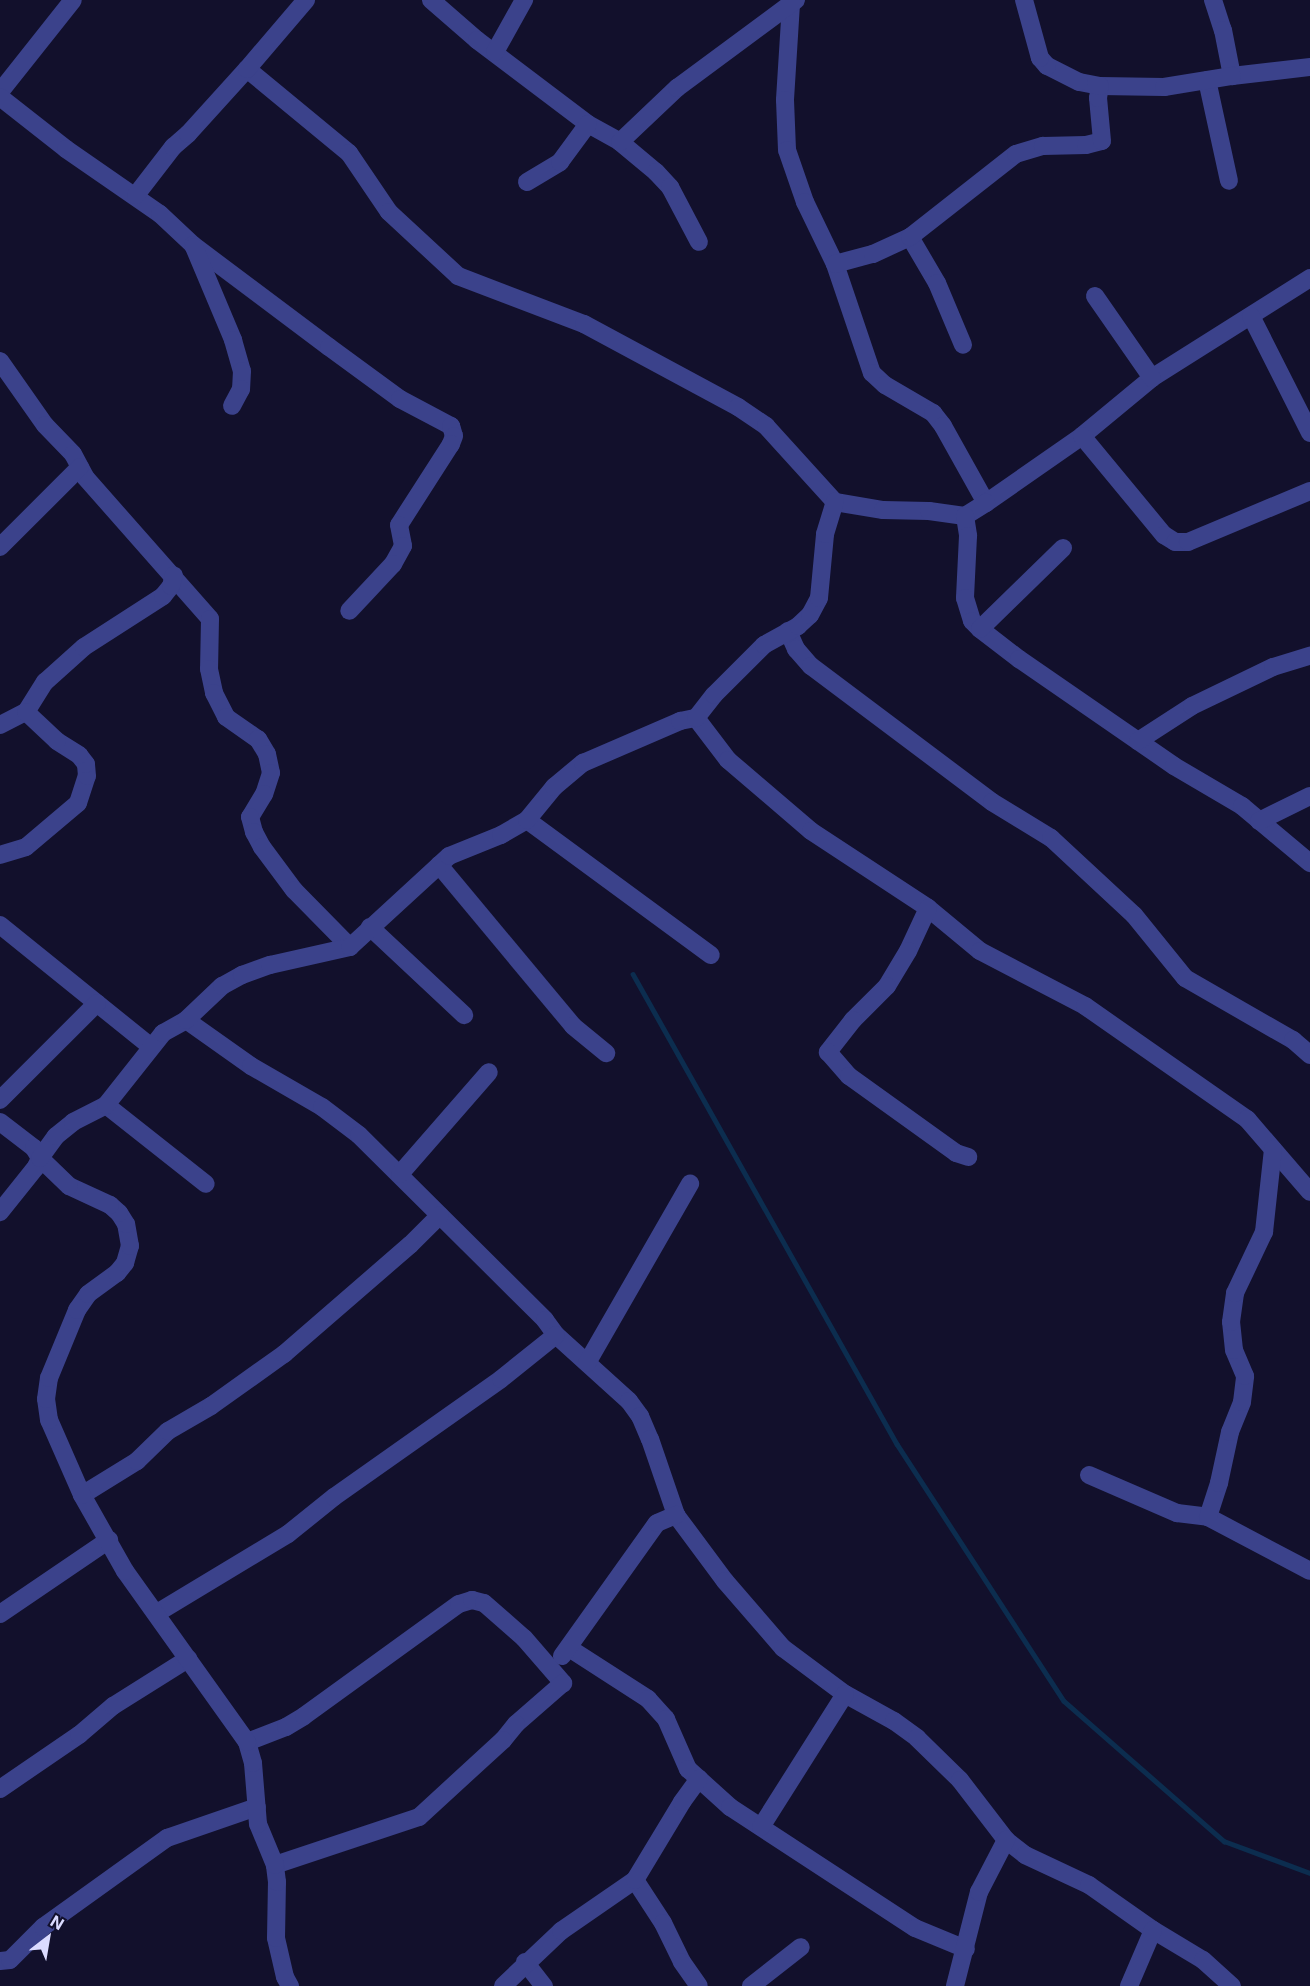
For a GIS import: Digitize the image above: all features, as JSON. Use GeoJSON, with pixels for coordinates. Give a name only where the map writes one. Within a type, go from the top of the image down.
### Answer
{"type":"FeatureCollection","features":[{"type":"Feature","properties":{"kind":"street"},"geometry":{"type":"LineString","coordinates":[[73,0],[3,103],[66,149],[136,195],[193,245],[400,399],[441,420],[453,431],[451,444],[399,525],[403,546],[393,564],[349,611]]}},
{"type":"Feature","properties":{"kind":"street"},"geometry":{"type":"LineString","coordinates":[[136,195],[172,147],[189,134],[306,0]]}},
{"type":"Feature","properties":{"kind":"street"},"geometry":{"type":"LineString","coordinates":[[431,0],[477,40],[588,124],[620,142],[670,187],[699,242]]}},
{"type":"Feature","properties":{"kind":"street"},"geometry":{"type":"LineString","coordinates":[[495,52],[524,0]]}},
{"type":"Feature","properties":{"kind":"street"},"geometry":{"type":"LineString","coordinates":[[1024,0],[1040,58],[1047,66],[1079,82],[1100,86],[1164,87],[1310,67]]}},
{"type":"Feature","properties":{"kind":"street"},"geometry":{"type":"LineString","coordinates":[[1213,0],[1232,76]]}},
{"type":"Feature","properties":{"kind":"street"},"geometry":{"type":"LineString","coordinates":[[620,142],[677,88],[794,2]]}},
{"type":"Feature","properties":{"kind":"street"},"geometry":{"type":"LineString","coordinates":[[794,2],[785,100],[787,150],[805,202],[835,264],[872,373],[885,385],[933,413],[943,426],[986,503]]}},
{"type":"Feature","properties":{"kind":"street"},"geometry":{"type":"LineString","coordinates":[[247,69],[349,153],[389,212],[458,276],[593,329],[738,407],[766,426],[835,502],[883,510],[929,510],[965,516],[1082,436],[1152,378],[1310,278]]}},
{"type":"Feature","properties":{"kind":"street"},"geometry":{"type":"LineString","coordinates":[[1207,80],[1229,181]]}},
{"type":"Feature","properties":{"kind":"street"},"geometry":{"type":"LineString","coordinates":[[835,264],[873,254],[910,237],[1016,154],[1043,146],[1086,145],[1102,141],[1098,98],[1100,86]]}},
{"type":"Feature","properties":{"kind":"street"},"geometry":{"type":"LineString","coordinates":[[527,182],[560,162],[588,124]]}},
{"type":"Feature","properties":{"kind":"street"},"geometry":{"type":"LineString","coordinates":[[910,237],[937,283],[963,345]]}},
{"type":"Feature","properties":{"kind":"street"},"geometry":{"type":"LineString","coordinates":[[193,245],[233,340],[242,371],[241,389],[232,406]]}},
{"type":"Feature","properties":{"kind":"street"},"geometry":{"type":"LineString","coordinates":[[1095,296],[1152,378]]}},
{"type":"Feature","properties":{"kind":"street"},"geometry":{"type":"LineString","coordinates":[[1251,316],[1310,434]]}},
{"type":"Feature","properties":{"kind":"street"},"geometry":{"type":"LineString","coordinates":[[0,360],[45,424],[68,447],[85,477],[174,575],[188,595],[210,619],[209,669],[214,693],[226,717],[258,739],[267,754],[271,773],[264,794],[250,816],[254,832],[294,890],[350,947]]}},
{"type":"Feature","properties":{"kind":"street"},"geometry":{"type":"LineString","coordinates":[[1082,436],[1164,535],[1175,542],[1188,542],[1310,491]]}},
{"type":"Feature","properties":{"kind":"street"},"geometry":{"type":"LineString","coordinates":[[0,546],[80,467]]}},
{"type":"Feature","properties":{"kind":"street"},"geometry":{"type":"LineString","coordinates":[[0,1212],[20,1189],[56,1136],[73,1122],[105,1105],[118,1092],[163,1033],[186,1020],[222,986],[242,975],[270,965],[350,947],[439,865],[462,849],[501,835],[527,820],[554,786],[593,757],[680,721],[696,718],[714,695],[765,645],[798,626],[810,615],[819,598],[825,534],[835,502]]}},
{"type":"Feature","properties":{"kind":"street"},"geometry":{"type":"LineString","coordinates":[[965,516],[968,536],[965,598],[972,621],[1018,659],[1138,741],[1242,806],[1310,862]]}},
{"type":"Feature","properties":{"kind":"street"},"geometry":{"type":"LineString","coordinates":[[980,629],[1063,548]]}},
{"type":"Feature","properties":{"kind":"street"},"geometry":{"type":"LineString","coordinates":[[0,725],[26,712],[45,682],[68,661],[104,633],[163,596],[171,586],[174,575]]}},
{"type":"Feature","properties":{"kind":"street"},"geometry":{"type":"LineString","coordinates":[[788,631],[796,649],[811,666],[992,802],[1052,838],[1134,915],[1185,978],[1293,1040],[1310,1055]]}},
{"type":"Feature","properties":{"kind":"street"},"geometry":{"type":"LineString","coordinates":[[1138,741],[1192,706],[1274,667],[1310,656]]}},
{"type":"Feature","properties":{"kind":"street"},"geometry":{"type":"LineString","coordinates":[[0,855],[26,847],[78,803],[87,776],[86,764],[79,755],[57,741],[26,712]]}},
{"type":"Feature","properties":{"kind":"street"},"geometry":{"type":"LineString","coordinates":[[696,718],[728,760],[811,831],[928,908],[980,951],[1085,1006],[1248,1119],[1310,1192]]}},
{"type":"Feature","properties":{"kind":"street"},"geometry":{"type":"LineString","coordinates":[[1259,821],[1310,796]]}},
{"type":"Feature","properties":{"kind":"street"},"geometry":{"type":"LineString","coordinates":[[527,820],[568,853],[628,892],[711,956]]}},
{"type":"Feature","properties":{"kind":"street"},"geometry":{"type":"LineString","coordinates":[[439,865],[573,1026],[606,1053]]}},
{"type":"Feature","properties":{"kind":"street"},"geometry":{"type":"LineString","coordinates":[[928,908],[908,951],[887,986],[853,1020],[828,1052],[849,1076],[956,1153],[968,1157]]}},
{"type":"Feature","properties":{"kind":"street"},"geometry":{"type":"LineString","coordinates":[[0,925],[151,1047]]}},
{"type":"Feature","properties":{"kind":"street"},"geometry":{"type":"LineString","coordinates":[[370,927],[464,1015]]}},
{"type":"Feature","properties":{"kind":"street"},"geometry":{"type":"LineString","coordinates":[[0,1100],[97,1003]]}},
{"type":"Feature","properties":{"kind":"street"},"geometry":{"type":"LineString","coordinates":[[186,1020],[251,1066],[322,1107],[359,1135],[545,1320],[556,1335],[629,1401],[640,1416],[676,1515],[767,1632],[798,1660],[845,1694],[894,1721],[917,1738],[960,1780],[1006,1840],[1025,1855],[1089,1885],[1153,1930],[1203,1960],[1232,1986]]}},
{"type":"Feature","properties":{"kind":"street"},"geometry":{"type":"LineString","coordinates":[[400,1174],[489,1072]]}},
{"type":"Feature","properties":{"kind":"street"},"geometry":{"type":"LineString","coordinates":[[105,1105],[206,1184]]}},
{"type":"Feature","properties":{"kind":"street"},"geometry":{"type":"LineString","coordinates":[[0,1122],[34,1148],[40,1158],[69,1186],[110,1205],[126,1224],[130,1246],[125,1263],[117,1273],[88,1294],[78,1310],[49,1378],[46,1399],[49,1420],[82,1495],[125,1571],[247,1742],[253,1763],[263,1840],[275,1865],[278,1882],[276,1938],[285,1977],[290,1986]]}},
{"type":"Feature","properties":{"kind":"street"},"geometry":{"type":"LineString","coordinates":[[1208,1517],[1230,1432],[1242,1402],[1245,1376],[1234,1350],[1231,1322],[1235,1293],[1264,1232],[1273,1149]]}},
{"type":"Feature","properties":{"kind":"street"},"geometry":{"type":"LineString","coordinates":[[587,1363],[690,1184]]}},
{"type":"Feature","properties":{"kind":"street"},"geometry":{"type":"LineString","coordinates":[[82,1495],[137,1461],[168,1431],[211,1406],[284,1354],[411,1245],[440,1215]]}},
{"type":"Feature","properties":{"kind":"street"},"geometry":{"type":"LineString","coordinates":[[157,1614],[288,1534],[334,1497],[501,1379],[556,1335]]}},
{"type":"Feature","properties":{"kind":"street"},"geometry":{"type":"LineString","coordinates":[[1089,1475],[1176,1513],[1208,1517],[1310,1571]]}},
{"type":"Feature","properties":{"kind":"street"},"geometry":{"type":"LineString","coordinates":[[551,1668],[568,1648],[657,1523],[676,1515]]}},
{"type":"Feature","properties":{"kind":"street"},"geometry":{"type":"LineString","coordinates":[[0,1614],[109,1540]]}},
{"type":"Feature","properties":{"kind":"street"},"geometry":{"type":"LineString","coordinates":[[247,1742],[286,1727],[304,1716],[459,1604],[472,1600],[484,1603],[524,1638],[563,1683],[516,1724],[477,1764],[419,1817],[275,1865]]}},
{"type":"Feature","properties":{"kind":"street"},"geometry":{"type":"LineString","coordinates":[[568,1648],[648,1699],[666,1719],[688,1770],[730,1807],[915,1928],[966,1949]]}},
{"type":"Feature","properties":{"kind":"street"},"geometry":{"type":"LineString","coordinates":[[0,1789],[79,1735],[113,1706],[188,1659]]}},
{"type":"Feature","properties":{"kind":"street"},"geometry":{"type":"LineString","coordinates":[[761,1827],[845,1694]]}},
{"type":"Feature","properties":{"kind":"street"},"geometry":{"type":"LineString","coordinates":[[503,1986],[525,1962],[561,1931],[635,1880],[682,1802],[699,1779]]}},
{"type":"Feature","properties":{"kind":"street"},"geometry":{"type":"LineString","coordinates":[[0,1961],[10,1960],[43,1927],[167,1838],[257,1807]]}},
{"type":"Feature","properties":{"kind":"street"},"geometry":{"type":"LineString","coordinates":[[955,1986],[979,1892],[1006,1840]]}},
{"type":"Feature","properties":{"kind":"street"},"geometry":{"type":"LineString","coordinates":[[635,1880],[663,1923],[682,1962],[699,1986]]}},
{"type":"Feature","properties":{"kind":"street"},"geometry":{"type":"LineString","coordinates":[[1129,1986],[1153,1930]]}},
{"type":"Feature","properties":{"kind":"street"},"geometry":{"type":"LineString","coordinates":[[751,1986],[801,1947]]}},
{"type":"Feature","properties":{"kind":"street"},"geometry":{"type":"LineString","coordinates":[[525,1962],[544,1986]]}},
{"type":"Feature","properties":{"kind":"waterway"},"geometry":{"type":"LineString","coordinates":[[633,974],[897,1444],[1064,1701],[1224,1841],[1310,1873]]}}]}
